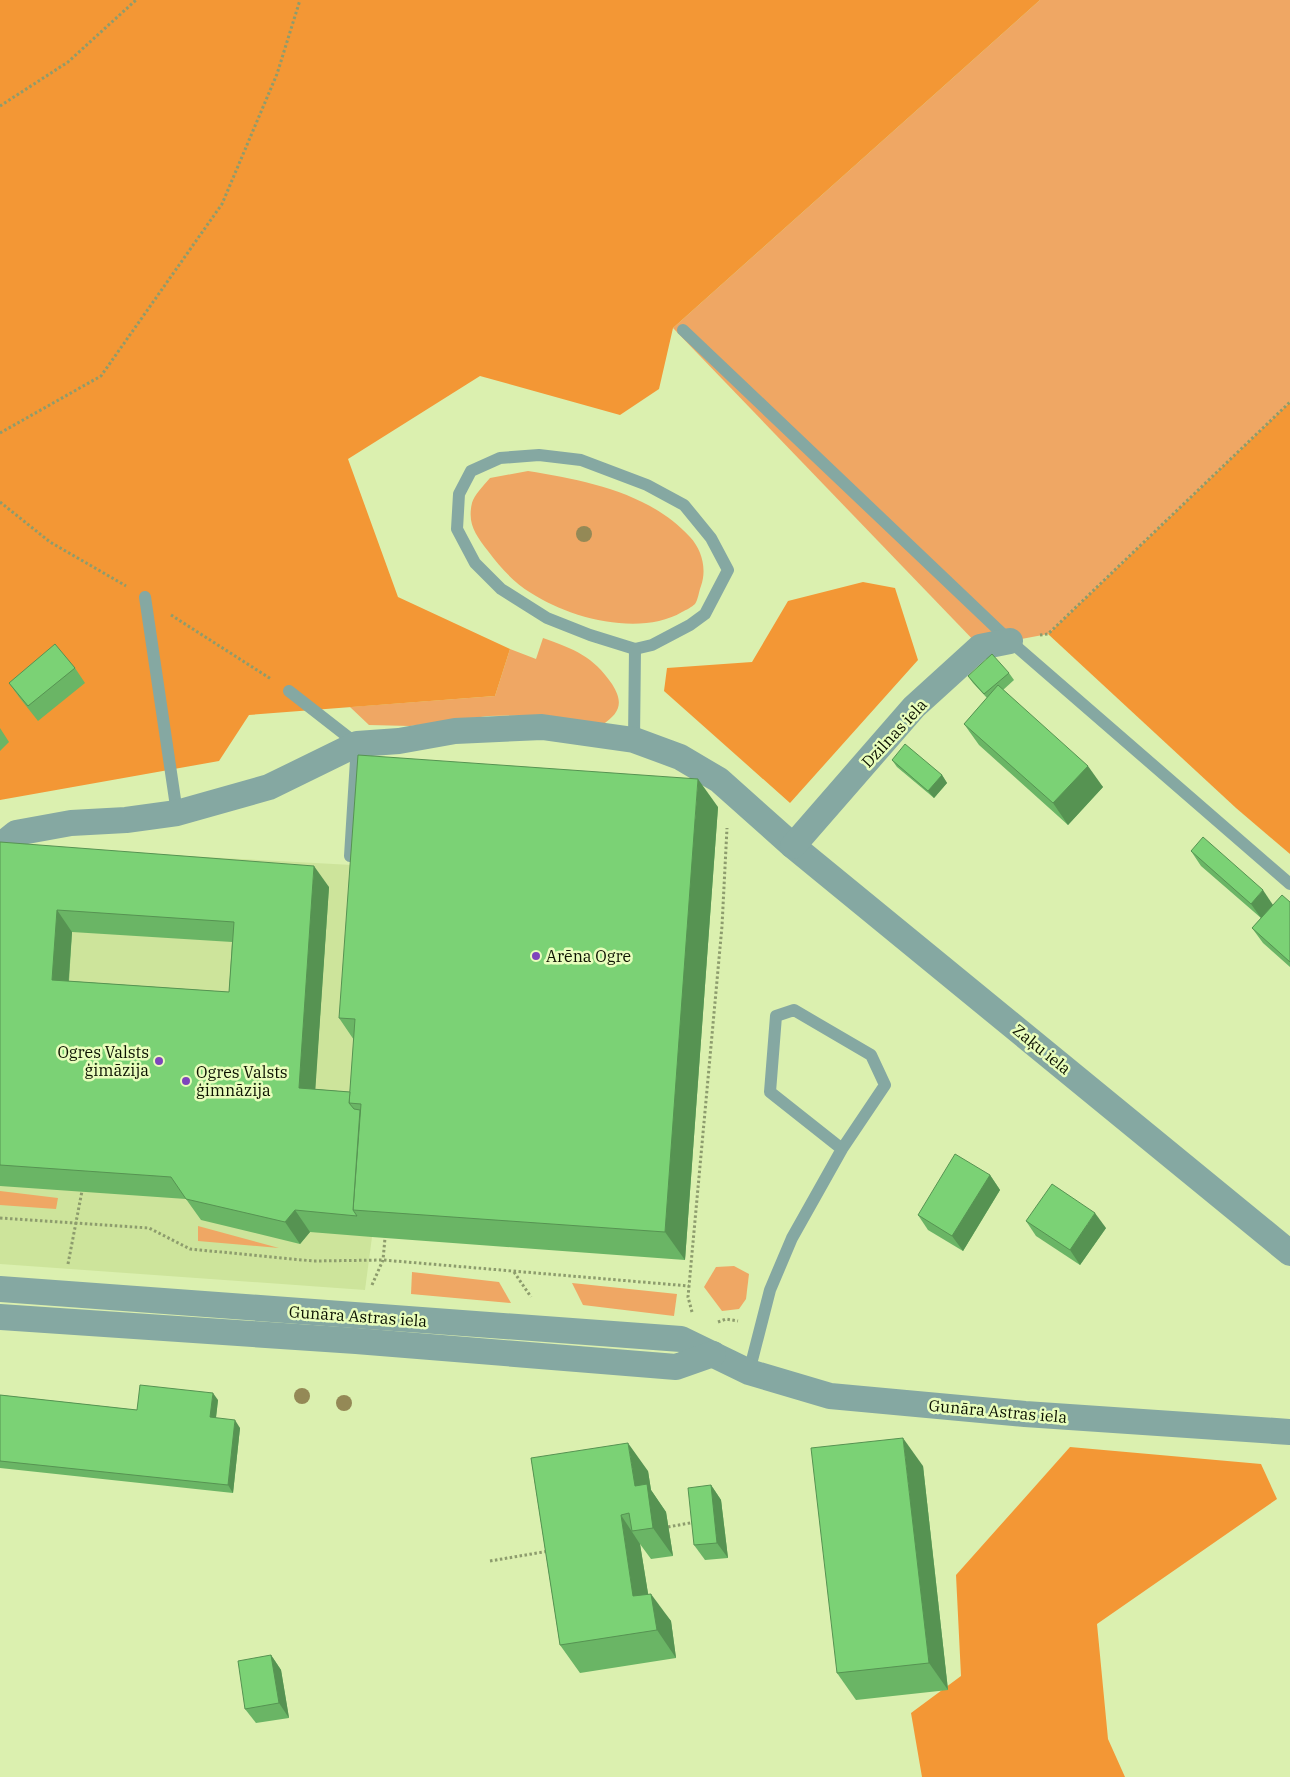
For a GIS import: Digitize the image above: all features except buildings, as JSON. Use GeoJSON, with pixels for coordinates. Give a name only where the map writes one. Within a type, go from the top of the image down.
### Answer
{"type":"FeatureCollection","features":[{"type":"Feature","properties":{"kind":"street","name":"Dzilnas iela"},"geometry":{"type":"LineString","coordinates":[[792,846],[914,708],[980,647],[1010,641]]}},
{"type":"Feature","properties":{"kind":"street","name":"Zaķu iela"},"geometry":{"type":"LineString","coordinates":[[357,744],[400,741],[455,731],[542,727],[634,740],[680,757],[719,780],[792,846],[1290,1253]]}},
{"type":"Feature","properties":{"kind":"street"},"geometry":{"type":"LineString","coordinates":[[0,846],[16,833],[71,823],[126,820],[177,813],[269,786],[357,744]]}},
{"type":"Feature","properties":{"kind":"street","name":"Gunāra Astras iela"},"geometry":{"type":"LineString","coordinates":[[0,1289],[680,1339],[749,1372],[830,1396],[1025,1414],[1290,1432]]}},
{"type":"Feature","properties":{"kind":"street","name":"Gunāra Astras iela"},"geometry":{"type":"LineString","coordinates":[[0,1317],[356,1341],[676,1367],[713,1354]]}},
{"type":"Feature","properties":{"kind":"lane"},"geometry":{"type":"LineString","coordinates":[[683,330],[1010,641],[1290,884]]}},
{"type":"Feature","properties":{"kind":"lane"},"geometry":{"type":"LineString","coordinates":[[539,455],[581,460],[647,485],[684,505],[711,538],[728,570],[705,614],[690,625],[652,645],[635,649],[590,635],[548,618],[501,590],[475,563],[457,529],[459,494],[471,471],[500,458],[539,455]]}},
{"type":"Feature","properties":{"kind":"lane"},"geometry":{"type":"LineString","coordinates":[[145,597],[177,813]]}},
{"type":"Feature","properties":{"kind":"lane"},"geometry":{"type":"LineString","coordinates":[[634,740],[635,649]]}},
{"type":"Feature","properties":{"kind":"lane"},"geometry":{"type":"LineString","coordinates":[[289,691],[357,744],[350,856]]}},
{"type":"Feature","properties":{"kind":"lane"},"geometry":{"type":"LineString","coordinates":[[749,1372],[770,1290],[792,1238],[842,1149],[885,1085],[871,1055],[794,1010],[776,1016],[770,1092],[842,1149]]}},
{"type":"Feature","properties":{"kind":"path"},"geometry":{"type":"LineString","coordinates":[[0,106],[68,62],[136,0]]}},
{"type":"Feature","properties":{"kind":"path"},"geometry":{"type":"LineString","coordinates":[[0,433],[101,376],[222,204],[277,74],[300,0]]}},
{"type":"Feature","properties":{"kind":"path"},"geometry":{"type":"LineString","coordinates":[[1010,641],[1048,634],[1290,402]]}},
{"type":"Feature","properties":{"kind":"path"},"geometry":{"type":"LineString","coordinates":[[0,502],[50,542],[145,597],[289,691]]}},
{"type":"Feature","properties":{"kind":"path"},"geometry":{"type":"LineString","coordinates":[[694,1315],[688,1298],[726,863]]}},
{"type":"Feature","properties":{"kind":"path"},"geometry":{"type":"LineString","coordinates":[[66,1272],[82,1191]]}},
{"type":"Feature","properties":{"kind":"path"},"geometry":{"type":"LineString","coordinates":[[0,1218],[149,1228],[190,1249],[313,1261],[383,1260],[689,1286]]}},
{"type":"Feature","properties":{"kind":"path"},"geometry":{"type":"LineString","coordinates":[[369,1288],[375,1282],[383,1260],[385,1238]]}},
{"type":"Feature","properties":{"kind":"path"},"geometry":{"type":"LineString","coordinates":[[514,1272],[534,1300]]}},
{"type":"Feature","properties":{"kind":"path"},"geometry":{"type":"LineString","coordinates":[[668,1527],[700,1521]]}},
{"type":"Feature","properties":{"kind":"path"},"geometry":{"type":"LineString","coordinates":[[490,1561],[552,1550]]}},
{"type":"Feature","properties":{"kind":"shaded area"},"geometry":{"type":"Polygon","coordinates":[[[0,0],[1040,0],[673,328],[659,389],[620,415],[480,376],[348,459],[398,597],[510,649],[495,696],[249,715],[219,761],[0,800],[0,0]]]}},
{"type":"Feature","properties":{"kind":"shaded area"},"geometry":{"type":"Polygon","coordinates":[[[1040,0],[1290,0],[1290,402],[1048,634],[980,647],[673,328],[1040,0]]]}},
{"type":"Feature","properties":{"kind":"shaded area"},"geometry":{"type":"Polygon","coordinates":[[[1290,402],[1290,854],[1236,808],[1048,634],[1290,402]]]}},
{"type":"Feature","properties":{"kind":"shaded area"},"geometry":{"type":"Polygon","coordinates":[[[528,471],[594,484],[615,491],[656,509],[674,522],[694,542],[702,560],[703,580],[695,604],[665,619],[646,623],[626,624],[584,617],[565,610],[547,602],[518,584],[502,568],[480,540],[472,523],[471,510],[472,503],[479,490],[490,478],[528,471]]]}},
{"type":"Feature","properties":{"kind":"shaded area"},"geometry":{"type":"Polygon","coordinates":[[[863,582],[895,588],[918,660],[790,803],[664,691],[667,668],[752,662],[788,601],[863,582]]]}},
{"type":"Feature","properties":{"kind":"shaded area"},"geometry":{"type":"Polygon","coordinates":[[[543,638],[582,655],[605,674],[616,691],[619,702],[616,712],[608,721],[602,725],[546,715],[488,716],[410,726],[369,725],[350,707],[495,696],[510,649],[536,659],[543,638]]]}},
{"type":"Feature","properties":{"kind":"shaded area","name":"Ogres Valsts ģimnāzija"},"geometry":{"type":"Polygon","coordinates":[[[0,846],[371,866],[372,1237],[365,1290],[0,1264],[0,846]]]}},
{"type":"Feature","properties":{"kind":"shaded area"},"geometry":{"type":"Polygon","coordinates":[[[0,1191],[58,1198],[56,1209],[0,1205],[0,1191]]]}},
{"type":"Feature","properties":{"kind":"shaded area"},"geometry":{"type":"Polygon","coordinates":[[[198,1226],[279,1248],[198,1241],[198,1226]]]}},
{"type":"Feature","properties":{"kind":"shaded area"},"geometry":{"type":"Polygon","coordinates":[[[734,1266],[749,1274],[746,1299],[739,1309],[722,1311],[704,1287],[716,1267],[734,1266]]]}},
{"type":"Feature","properties":{"kind":"shaded area"},"geometry":{"type":"Polygon","coordinates":[[[412,1272],[499,1282],[511,1303],[411,1294],[412,1272]]]}},
{"type":"Feature","properties":{"kind":"shaded area"},"geometry":{"type":"Polygon","coordinates":[[[572,1283],[677,1294],[674,1316],[583,1305],[572,1283]]]}},
{"type":"Feature","properties":{"kind":"shaded area"},"geometry":{"type":"Polygon","coordinates":[[[1070,1447],[1261,1464],[1277,1499],[1097,1624],[1108,1739],[1125,1777],[922,1777],[911,1713],[961,1676],[956,1575],[1070,1447]]]}},
{"type":"Feature","properties":{"kind":"place","name":"Arēna Ogre"},"geometry":{"type":"Point","coordinates":[536,956]}},
{"type":"Feature","properties":{"kind":"place","name":"Ogres Valsts ģimāzija"},"geometry":{"type":"Point","coordinates":[159,1061]}},
{"type":"Feature","properties":{"kind":"place","name":"Ogres Valsts ģimnāzija"},"geometry":{"type":"Point","coordinates":[186,1081]}}]}
